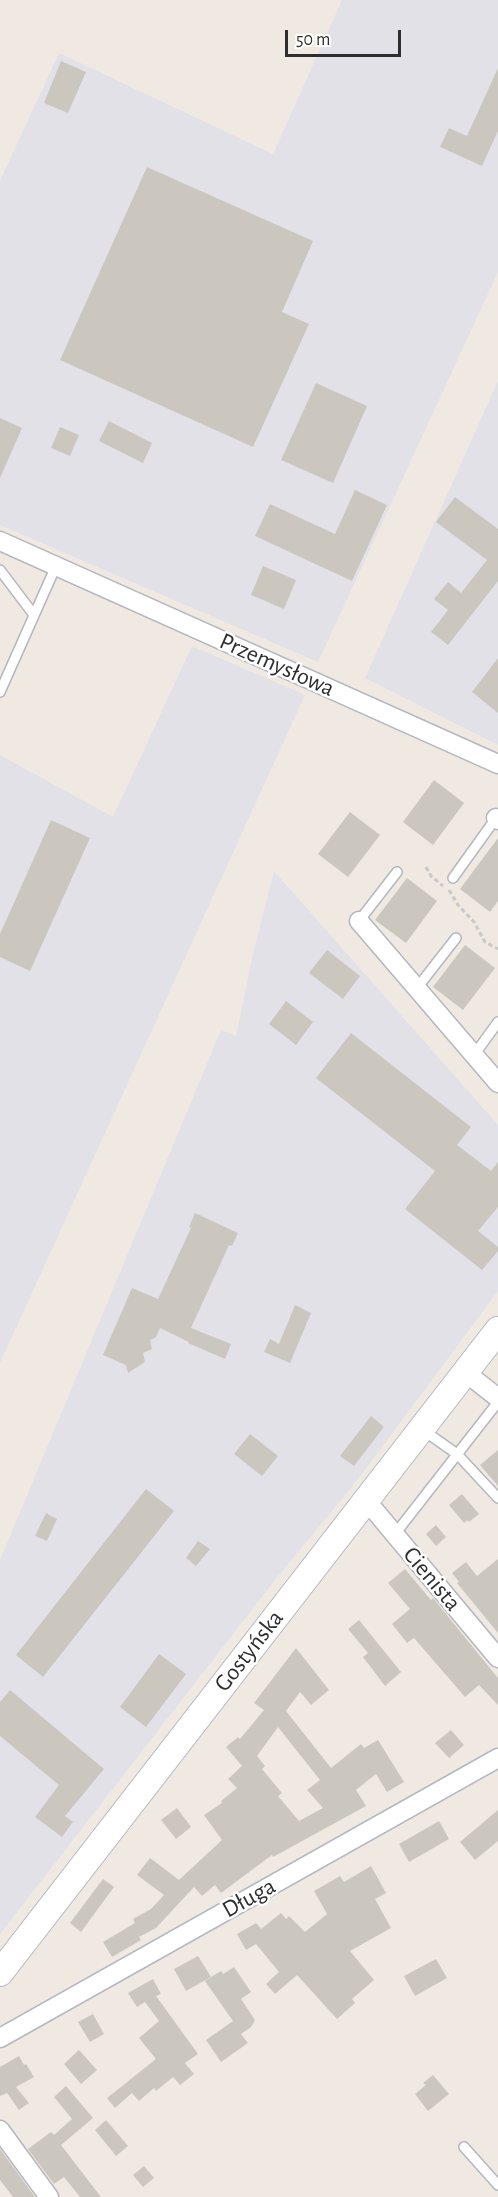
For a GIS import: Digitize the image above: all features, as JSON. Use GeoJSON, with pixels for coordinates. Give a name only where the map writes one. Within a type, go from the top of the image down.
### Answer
{"type":"FeatureCollection","features":[{"type":"Feature","properties":{"kind":"main road","name":"Gostyńska"},"geometry":{"type":"LineString","coordinates":[[0,1973],[498,1330]]}},
{"type":"Feature","properties":{"kind":"street","name":"Przemysłowa"},"geometry":{"type":"LineString","coordinates":[[0,541],[498,764]]}},
{"type":"Feature","properties":{"kind":"street"},"geometry":{"type":"LineString","coordinates":[[359,921],[498,1083]]}},
{"type":"Feature","properties":{"kind":"street"},"geometry":{"type":"LineString","coordinates":[[465,1372],[498,1400]]}},
{"type":"Feature","properties":{"kind":"street","name":"Cienista"},"geometry":{"type":"LineString","coordinates":[[366,1500],[498,1658]]}},
{"type":"Feature","properties":{"kind":"street","name":"Długa"},"geometry":{"type":"LineString","coordinates":[[0,2038],[498,1758]]}},
{"type":"Feature","properties":{"kind":"street"},"geometry":{"type":"LineString","coordinates":[[0,2130],[49,2197]]}},
{"type":"Feature","properties":{"kind":"lane"},"geometry":{"type":"LineString","coordinates":[[0,692],[56,566]]}},
{"type":"Feature","properties":{"kind":"lane"},"geometry":{"type":"LineString","coordinates":[[0,570],[34,615]]}},
{"type":"Feature","properties":{"kind":"lane"},"geometry":{"type":"LineString","coordinates":[[453,878],[497,819]]}},
{"type":"Feature","properties":{"kind":"lane"},"geometry":{"type":"LineString","coordinates":[[359,921],[397,872]]}},
{"type":"Feature","properties":{"kind":"lane"},"geometry":{"type":"LineString","coordinates":[[417,988],[456,938]]}},
{"type":"Feature","properties":{"kind":"lane"},"geometry":{"type":"LineString","coordinates":[[474,1055],[498,1022]]}},
{"type":"Feature","properties":{"kind":"lane"},"geometry":{"type":"LineString","coordinates":[[394,1534],[498,1400]]}},
{"type":"Feature","properties":{"kind":"lane"},"geometry":{"type":"LineString","coordinates":[[422,1429],[457,1454],[498,1498]]}},
{"type":"Feature","properties":{"kind":"lane"},"geometry":{"type":"LineString","coordinates":[[464,2147],[498,2185]]}},
{"type":"Feature","properties":{"kind":"path"},"geometry":{"type":"LineString","coordinates":[[426,867],[431,876],[450,891],[458,905],[474,922],[485,942],[498,949]]}},
{"type":"Feature","properties":{"kind":"shaded area"},"geometry":{"type":"Polygon","coordinates":[[[342,0],[498,0],[498,272],[318,662],[0,525],[0,181],[59,53],[273,154],[342,0]]]}},
{"type":"Feature","properties":{"kind":"shaded area"},"geometry":{"type":"Polygon","coordinates":[[[498,381],[498,745],[365,678],[498,381]]]}},
{"type":"Feature","properties":{"kind":"shaded area"},"geometry":{"type":"Polygon","coordinates":[[[192,646],[305,695],[0,1363],[0,755],[113,817],[192,646]]]}},
{"type":"Feature","properties":{"kind":"shaded area"},"geometry":{"type":"Polygon","coordinates":[[[274,871],[498,1125],[498,1291],[359,1478],[275,1580],[0,1934],[0,1560],[221,1030],[236,1036],[253,954],[274,871]]]}},
{"type":"Feature","properties":{"kind":"building"},"geometry":{"type":"Polygon","coordinates":[[[61,61],[86,72],[68,113],[44,103],[61,61]]]}},
{"type":"Feature","properties":{"kind":"building"},"geometry":{"type":"Polygon","coordinates":[[[498,68],[498,131],[482,166],[440,147],[449,128],[467,136],[498,68]]]}},
{"type":"Feature","properties":{"kind":"building"},"geometry":{"type":"Polygon","coordinates":[[[147,167],[313,241],[282,312],[309,324],[253,447],[60,360],[147,167]]]}},
{"type":"Feature","properties":{"kind":"building"},"geometry":{"type":"Polygon","coordinates":[[[316,383],[367,406],[333,483],[281,460],[316,383]]]}},
{"type":"Feature","properties":{"kind":"building"},"geometry":{"type":"Polygon","coordinates":[[[0,418],[22,428],[0,478],[0,418]]]}},
{"type":"Feature","properties":{"kind":"building"},"geometry":{"type":"Polygon","coordinates":[[[109,421],[152,443],[143,463],[99,441],[109,421]]]}},
{"type":"Feature","properties":{"kind":"building"},"geometry":{"type":"Polygon","coordinates":[[[60,427],[79,435],[70,456],[51,448],[60,427]]]}},
{"type":"Feature","properties":{"kind":"building"},"geometry":{"type":"Polygon","coordinates":[[[355,490],[387,505],[352,581],[255,536],[270,504],[335,534],[355,490]]]}},
{"type":"Feature","properties":{"kind":"building"},"geometry":{"type":"Polygon","coordinates":[[[455,497],[498,529],[498,581],[448,645],[431,632],[448,610],[434,599],[448,582],[461,593],[487,560],[436,522],[455,497]]]}},
{"type":"Feature","properties":{"kind":"building"},"geometry":{"type":"Polygon","coordinates":[[[263,566],[296,580],[284,609],[251,595],[263,566]]]}},
{"type":"Feature","properties":{"kind":"building"},"geometry":{"type":"Polygon","coordinates":[[[498,658],[498,713],[472,692],[498,658]]]}},
{"type":"Feature","properties":{"kind":"building"},"geometry":{"type":"Polygon","coordinates":[[[434,780],[464,803],[433,845],[403,822],[434,780]]]}},
{"type":"Feature","properties":{"kind":"building"},"geometry":{"type":"Polygon","coordinates":[[[350,812],[380,835],[348,877],[318,854],[350,812]]]}},
{"type":"Feature","properties":{"kind":"building"},"geometry":{"type":"Polygon","coordinates":[[[51,820],[90,838],[30,971],[0,957],[0,934],[51,820]]]}},
{"type":"Feature","properties":{"kind":"building"},"geometry":{"type":"Polygon","coordinates":[[[498,838],[498,901],[490,912],[460,889],[498,838]]]}},
{"type":"Feature","properties":{"kind":"building"},"geometry":{"type":"Polygon","coordinates":[[[407,878],[437,901],[406,943],[375,920],[407,878]]]}},
{"type":"Feature","properties":{"kind":"building"},"geometry":{"type":"Polygon","coordinates":[[[465,945],[495,968],[463,1010],[433,987],[465,945]]]}},
{"type":"Feature","properties":{"kind":"building"},"geometry":{"type":"Polygon","coordinates":[[[327,950],[360,976],[343,999],[309,973],[327,950]]]}},
{"type":"Feature","properties":{"kind":"building"},"geometry":{"type":"Polygon","coordinates":[[[286,1001],[313,1022],[296,1045],[269,1024],[286,1001]]]}},
{"type":"Feature","properties":{"kind":"building"},"geometry":{"type":"Polygon","coordinates":[[[351,1033],[471,1127],[457,1145],[491,1171],[498,1162],[498,1207],[478,1231],[498,1247],[498,1251],[482,1270],[405,1209],[435,1171],[316,1078],[351,1033]]]}},
{"type":"Feature","properties":{"kind":"building"},"geometry":{"type":"Polygon","coordinates":[[[195,1213],[238,1233],[232,1246],[229,1245],[191,1328],[231,1344],[225,1359],[160,1328],[156,1337],[150,1340],[152,1349],[143,1353],[145,1362],[128,1373],[126,1365],[103,1355],[132,1288],[158,1299],[191,1228],[189,1227],[195,1213]]]}},
{"type":"Feature","properties":{"kind":"building"},"geometry":{"type":"Polygon","coordinates":[[[295,1305],[311,1313],[290,1363],[264,1352],[270,1339],[279,1344],[295,1305]]]}},
{"type":"Feature","properties":{"kind":"building"},"geometry":{"type":"Polygon","coordinates":[[[371,1416],[384,1427],[354,1466],[340,1456],[371,1416]]]}},
{"type":"Feature","properties":{"kind":"building"},"geometry":{"type":"Polygon","coordinates":[[[250,1434],[278,1456],[262,1476],[234,1454],[250,1434]]]}},
{"type":"Feature","properties":{"kind":"building"},"geometry":{"type":"Polygon","coordinates":[[[498,1450],[498,1486],[480,1465],[498,1450]]]}},
{"type":"Feature","properties":{"kind":"building"},"geometry":{"type":"Polygon","coordinates":[[[146,1489],[174,1511],[43,1677],[16,1655],[146,1489]]]}},
{"type":"Feature","properties":{"kind":"building"},"geometry":{"type":"Polygon","coordinates":[[[462,1494],[479,1514],[464,1523],[449,1505],[462,1494]]]}},
{"type":"Feature","properties":{"kind":"building"},"geometry":{"type":"Polygon","coordinates":[[[46,1513],[57,1519],[47,1541],[35,1536],[46,1513]]]}},
{"type":"Feature","properties":{"kind":"building"},"geometry":{"type":"Polygon","coordinates":[[[436,1525],[446,1537],[436,1546],[426,1534],[436,1525]]]}},
{"type":"Feature","properties":{"kind":"building"},"geometry":{"type":"Polygon","coordinates":[[[198,1541],[210,1549],[196,1566],[186,1558],[198,1541]]]}},
{"type":"Feature","properties":{"kind":"building"},"geometry":{"type":"Polygon","coordinates":[[[498,1559],[498,1633],[457,1583],[459,1582],[452,1573],[466,1562],[477,1576],[498,1559]]]}},
{"type":"Feature","properties":{"kind":"building"},"geometry":{"type":"Polygon","coordinates":[[[405,1569],[431,1600],[433,1598],[498,1678],[498,1705],[479,1685],[465,1697],[414,1638],[407,1643],[392,1624],[410,1609],[388,1583],[405,1569]]]}},
{"type":"Feature","properties":{"kind":"building"},"geometry":{"type":"Polygon","coordinates":[[[359,1620],[401,1672],[385,1686],[363,1657],[368,1653],[348,1629],[359,1620]]]}},
{"type":"Feature","properties":{"kind":"building"},"geometry":{"type":"Polygon","coordinates":[[[296,1648],[329,1690],[311,1705],[300,1692],[286,1711],[331,1768],[361,1744],[364,1748],[378,1740],[404,1782],[387,1792],[376,1774],[356,1790],[366,1806],[273,1857],[272,1855],[221,1893],[215,1885],[202,1896],[194,1887],[156,1928],[139,1937],[141,1940],[112,1957],[103,1942],[135,1923],[133,1919],[151,1909],[164,1895],[137,1875],[150,1858],[179,1880],[222,1840],[204,1815],[222,1803],[221,1801],[237,1788],[228,1779],[242,1766],[226,1747],[238,1737],[240,1739],[264,1710],[254,1703],[296,1648]],[[278,1727],[257,1756],[265,1766],[262,1769],[282,1793],[278,1796],[299,1821],[323,1808],[307,1790],[320,1780],[278,1727]]]}},
{"type":"Feature","properties":{"kind":"building"},"geometry":{"type":"Polygon","coordinates":[[[159,1654],[186,1674],[146,1727],[120,1707],[159,1654]]]}},
{"type":"Feature","properties":{"kind":"building"},"geometry":{"type":"Polygon","coordinates":[[[10,1690],[104,1769],[65,1816],[73,1822],[62,1837],[35,1817],[59,1785],[0,1736],[0,1702],[10,1690]]]}},
{"type":"Feature","properties":{"kind":"building"},"geometry":{"type":"Polygon","coordinates":[[[451,1730],[464,1745],[449,1758],[435,1743],[451,1730]]]}},
{"type":"Feature","properties":{"kind":"building"},"geometry":{"type":"Polygon","coordinates":[[[177,1808],[191,1827],[176,1839],[161,1820],[177,1808]]]}},
{"type":"Feature","properties":{"kind":"building"},"geometry":{"type":"Polygon","coordinates":[[[498,1810],[498,1841],[475,1860],[460,1842],[498,1810]]]}},
{"type":"Feature","properties":{"kind":"building"},"geometry":{"type":"Polygon","coordinates":[[[439,1821],[449,1839],[409,1862],[399,1844],[439,1821]]]}},
{"type":"Feature","properties":{"kind":"building"},"geometry":{"type":"Polygon","coordinates":[[[371,1866],[386,1893],[375,1899],[391,1928],[350,1951],[374,1980],[352,1999],[355,2003],[337,2019],[297,1975],[275,1994],[266,1984],[279,1972],[256,1944],[246,1950],[237,1934],[256,1923],[261,1929],[281,1913],[286,1919],[289,1916],[305,1932],[327,1914],[314,1891],[340,1876],[344,1882],[371,1866]]]}},
{"type":"Feature","properties":{"kind":"building"},"geometry":{"type":"Polygon","coordinates":[[[103,1879],[114,1887],[81,1932],[70,1923],[103,1879]]]}},
{"type":"Feature","properties":{"kind":"building"},"geometry":{"type":"Polygon","coordinates":[[[198,1956],[211,1977],[186,1991],[174,1969],[198,1956]]]}},
{"type":"Feature","properties":{"kind":"building"},"geometry":{"type":"Polygon","coordinates":[[[436,1959],[447,1978],[415,1996],[404,1976],[436,1959]]]}},
{"type":"Feature","properties":{"kind":"building"},"geometry":{"type":"Polygon","coordinates":[[[234,1967],[251,1992],[241,1999],[255,2020],[251,2027],[241,2034],[248,2043],[221,2062],[206,2040],[233,2021],[205,1981],[221,1971],[223,1974],[234,1967]]]}},
{"type":"Feature","properties":{"kind":"building"},"geometry":{"type":"Polygon","coordinates":[[[153,1979],[161,1994],[156,1996],[198,2054],[185,2063],[194,2074],[180,2085],[173,2077],[156,2091],[154,2088],[139,2101],[132,2093],[115,2108],[107,2098],[156,2059],[139,2038],[159,2021],[145,2002],[137,2007],[128,1993],[153,1979]]]}},
{"type":"Feature","properties":{"kind":"building"},"geometry":{"type":"Polygon","coordinates":[[[93,2014],[104,2034],[90,2042],[78,2022],[93,2014]]]}},
{"type":"Feature","properties":{"kind":"building"},"geometry":{"type":"Polygon","coordinates":[[[79,2050],[97,2070],[81,2084],[64,2064],[79,2050]]]}},
{"type":"Feature","properties":{"kind":"building"},"geometry":{"type":"Polygon","coordinates":[[[19,2056],[34,2077],[16,2087],[29,2103],[19,2110],[7,2093],[0,2096],[0,2067],[19,2056]]]}},
{"type":"Feature","properties":{"kind":"building"},"geometry":{"type":"Polygon","coordinates":[[[433,2075],[449,2094],[428,2111],[415,2094],[433,2075]]]}},
{"type":"Feature","properties":{"kind":"building"},"geometry":{"type":"Polygon","coordinates":[[[66,2086],[93,2118],[61,2145],[101,2197],[80,2197],[64,2177],[54,2184],[28,2149],[51,2132],[54,2135],[72,2119],[54,2097],[66,2086]]]}},
{"type":"Feature","properties":{"kind":"building"},"geometry":{"type":"Polygon","coordinates":[[[106,2120],[128,2146],[116,2156],[95,2130],[106,2120]]]}},
{"type":"Feature","properties":{"kind":"building"},"geometry":{"type":"Polygon","coordinates":[[[0,2149],[35,2197],[13,2197],[0,2180],[0,2149]]]}},
{"type":"Feature","properties":{"kind":"building"},"geometry":{"type":"Polygon","coordinates":[[[144,2166],[154,2178],[143,2187],[133,2175],[144,2166]]]}}]}
